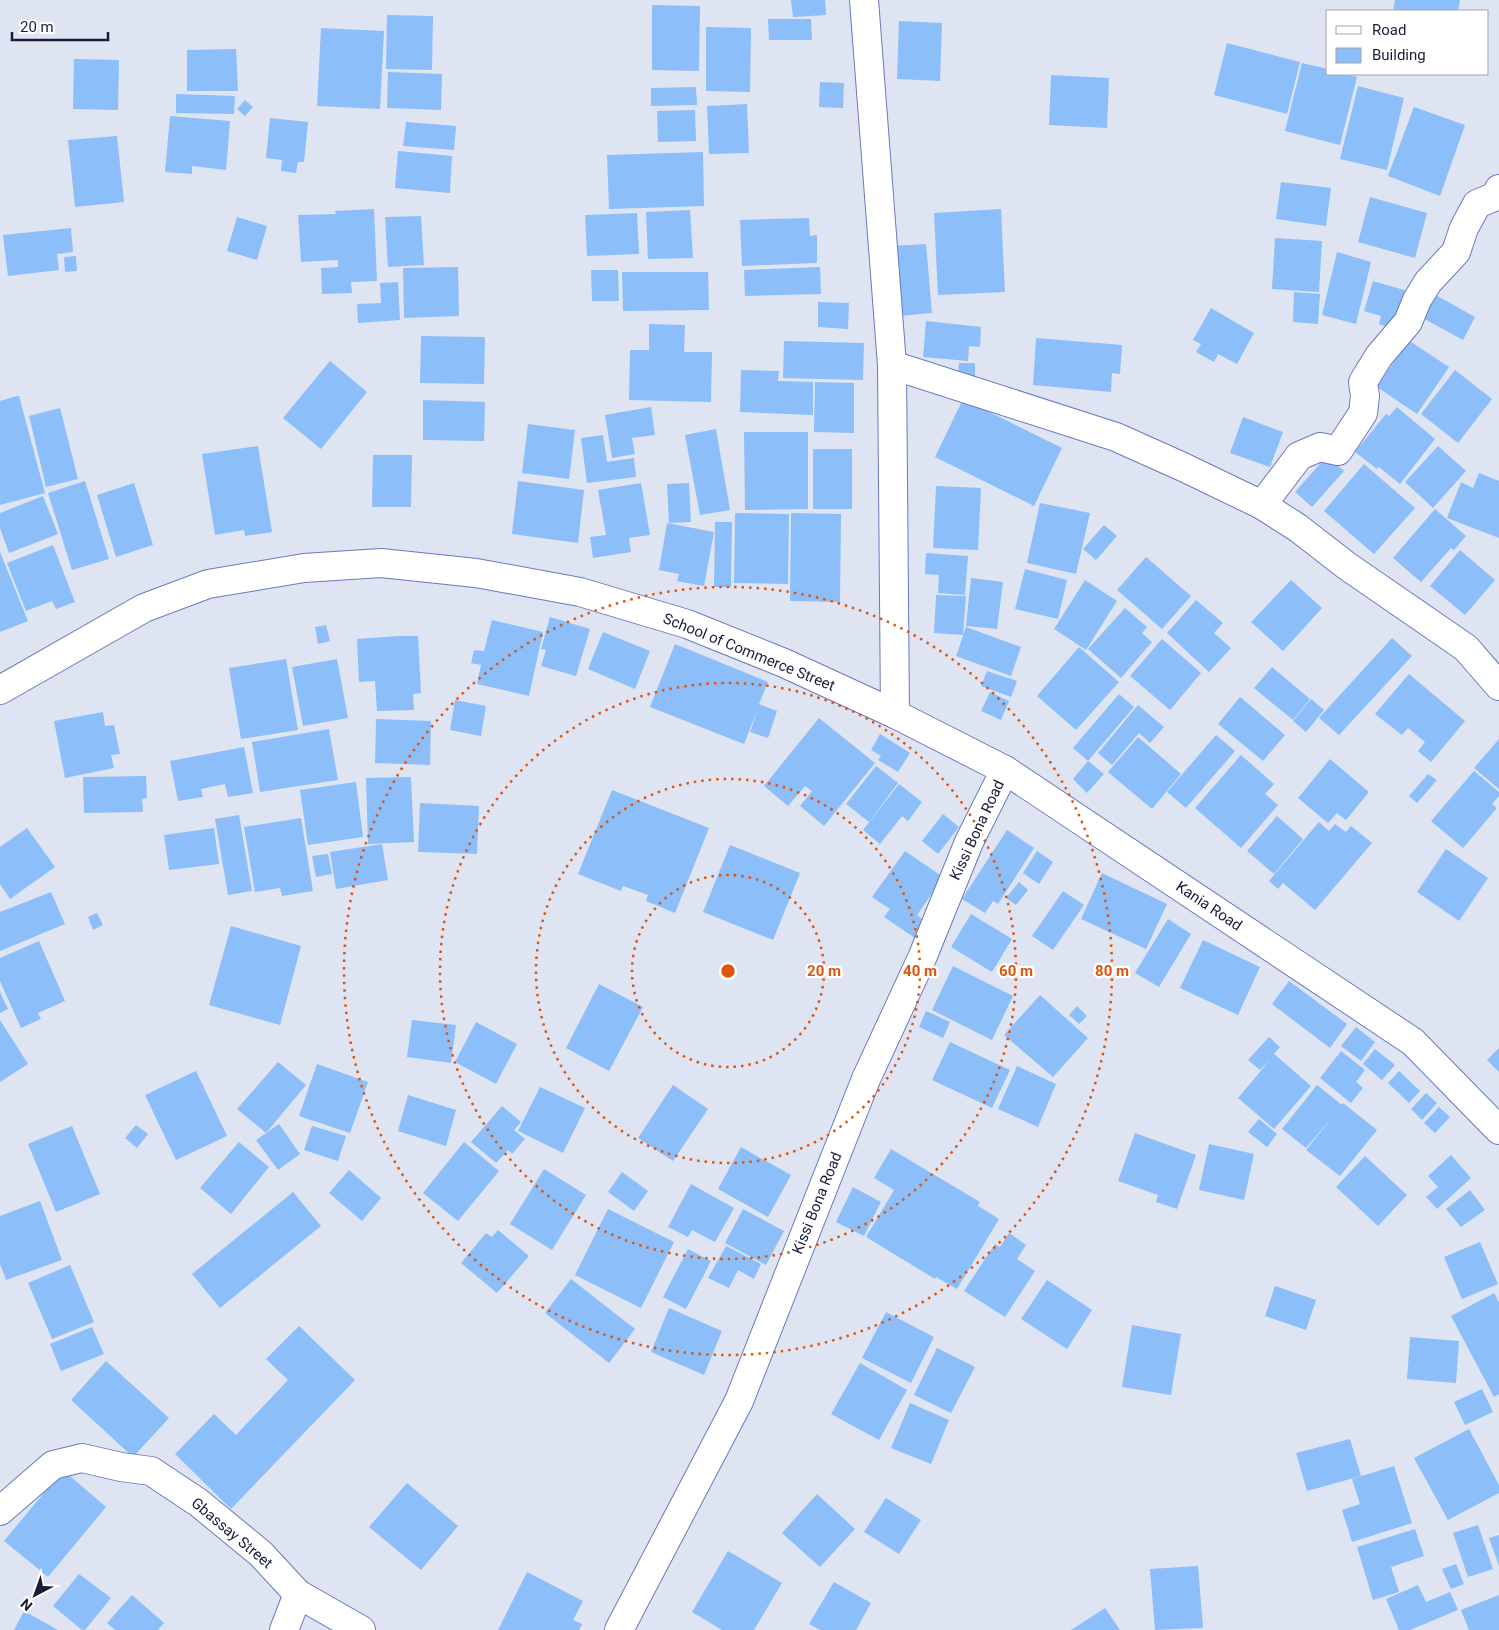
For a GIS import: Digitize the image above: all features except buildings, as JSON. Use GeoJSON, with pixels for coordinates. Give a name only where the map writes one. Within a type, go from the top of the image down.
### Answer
{"type":"FeatureCollection","features":[{"type":"Feature","properties":{"kind":"street"},"geometry":{"type":"LineString","coordinates":[[864,0],[892,365],[895,714]]}},
{"type":"Feature","properties":{"kind":"street"},"geometry":{"type":"LineString","coordinates":[[1262,506],[1299,456],[1320,447],[1338,451],[1362,414],[1365,396],[1363,382],[1379,356],[1408,322],[1417,300],[1428,282],[1456,252],[1464,228],[1477,204],[1496,196],[1499,189]]}},
{"type":"Feature","properties":{"kind":"street"},"geometry":{"type":"LineString","coordinates":[[892,365],[1116,437],[1183,467],[1262,506],[1298,528],[1347,566],[1466,648],[1499,686]]}},
{"type":"Feature","properties":{"kind":"street","name":"School of Commerce Street"},"geometry":{"type":"LineString","coordinates":[[0,690],[144,608],[208,584],[304,568],[381,563],[476,573],[580,592],[687,624],[784,663],[895,714]]}},
{"type":"Feature","properties":{"kind":"street","name":"Kania Road"},"geometry":{"type":"LineString","coordinates":[[895,714],[1004,770],[1413,1042],[1489,1112],[1499,1130]]}},
{"type":"Feature","properties":{"kind":"street","name":"Kissi Bona Road"},"geometry":{"type":"LineString","coordinates":[[619,1630],[739,1401],[866,1079],[922,958],[969,842],[1004,770]]}},
{"type":"Feature","properties":{"kind":"street","name":"Gbassay Street"},"geometry":{"type":"LineString","coordinates":[[0,1511],[53,1465],[82,1458],[121,1467],[151,1471],[199,1503],[262,1554],[298,1594],[361,1630]]}},
{"type":"Feature","properties":{"kind":"street"},"geometry":{"type":"LineString","coordinates":[[284,1630],[298,1594]]}}]}
